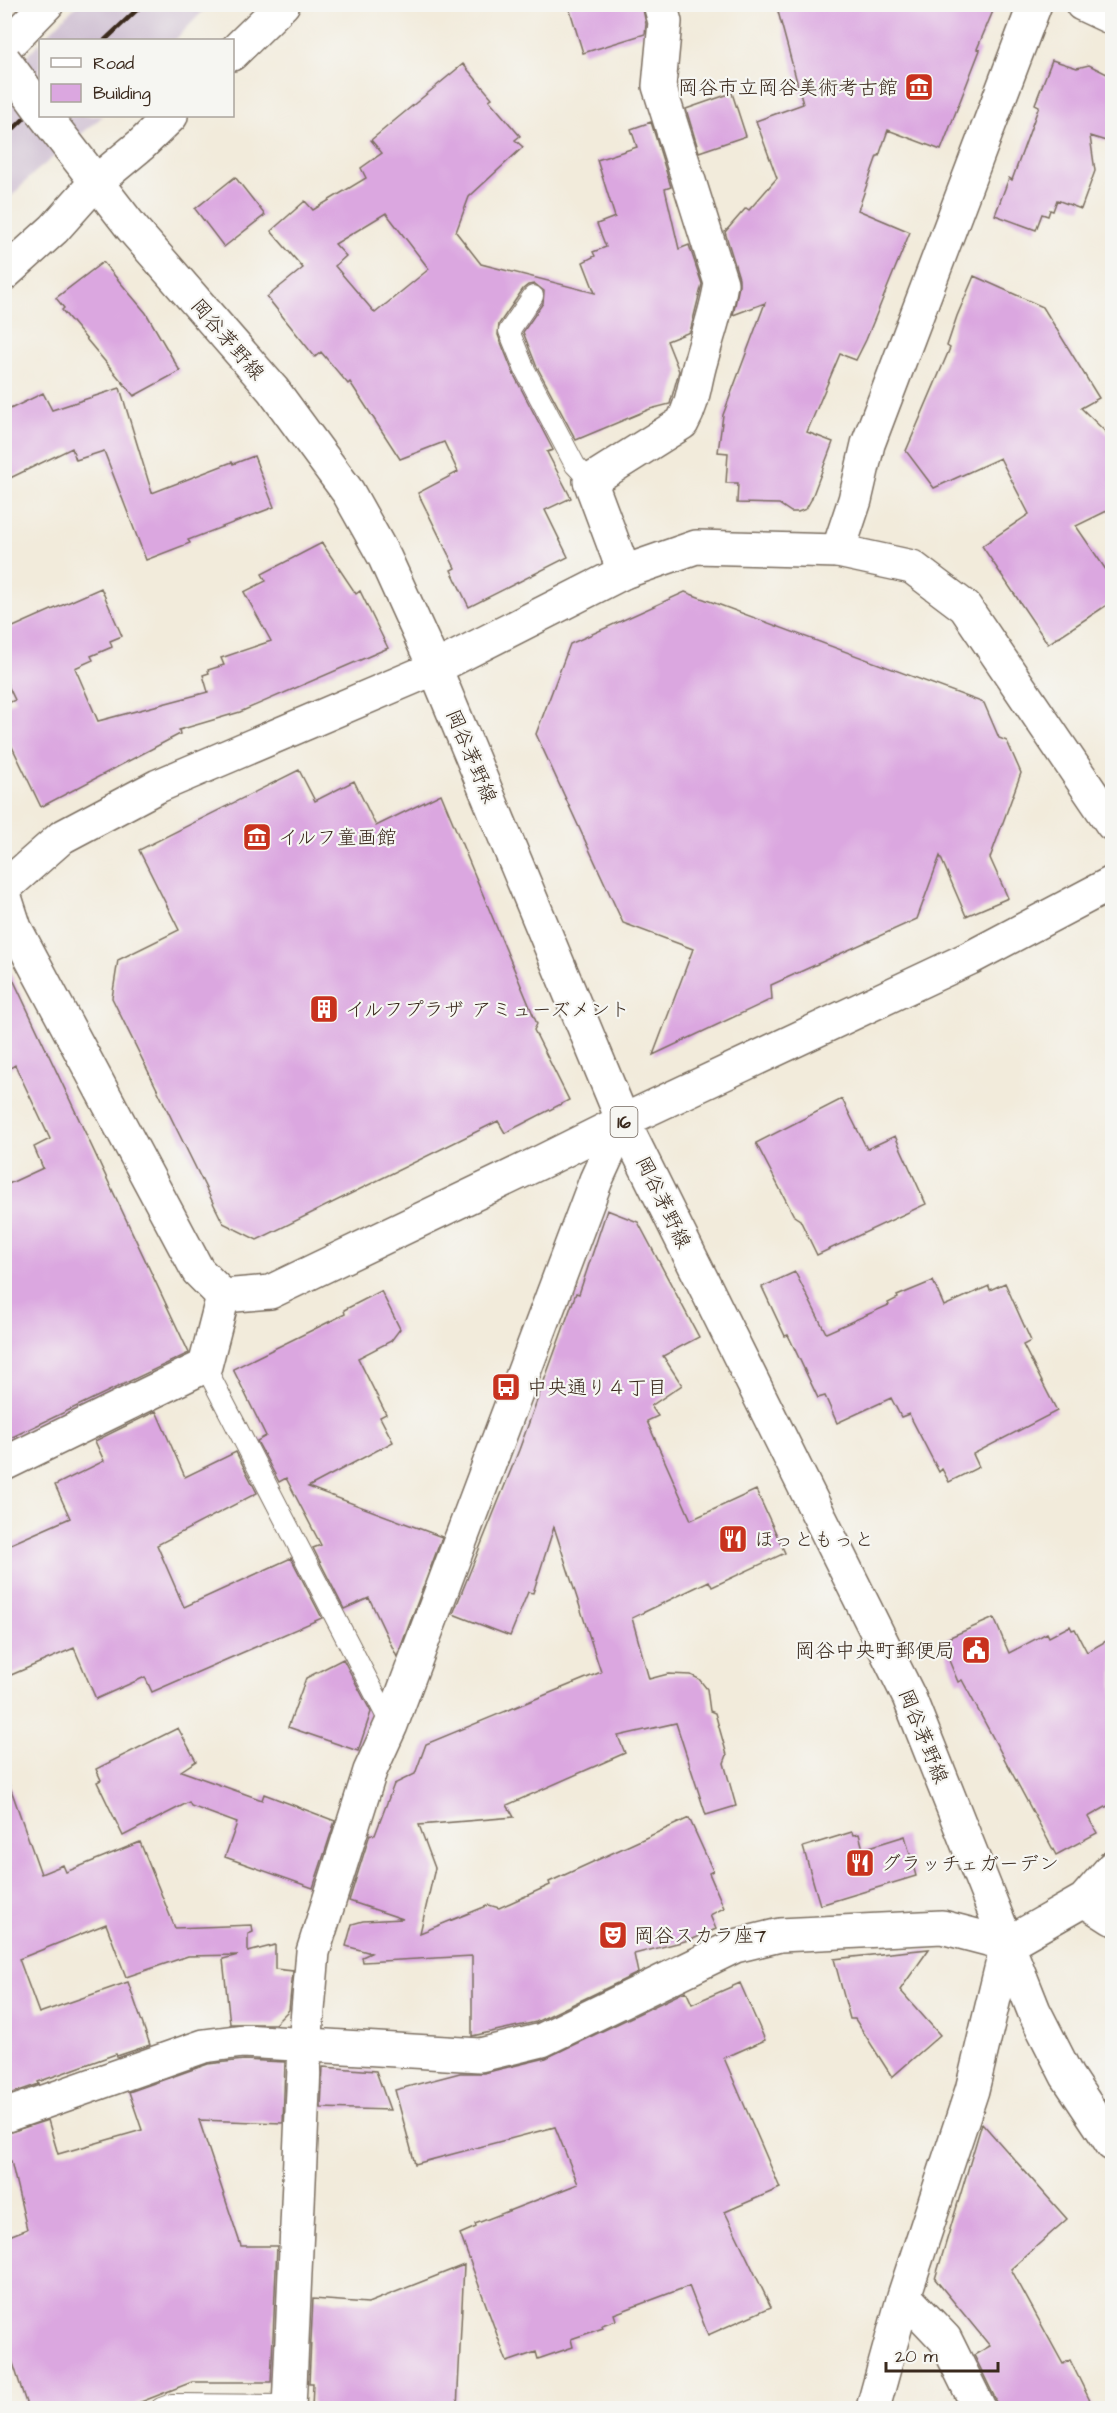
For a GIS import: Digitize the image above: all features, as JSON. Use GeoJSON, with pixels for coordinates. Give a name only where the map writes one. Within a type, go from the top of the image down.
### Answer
{"type":"FeatureCollection","features":[{"type":"Feature","properties":{"kind":"street"},"geometry":{"type":"LineString","coordinates":[[4,48],[47,4]]}},
{"type":"Feature","properties":{"kind":"street"},"geometry":{"type":"LineString","coordinates":[[234,52],[283,4]]}},
{"type":"Feature","properties":{"kind":"street"},"geometry":{"type":"LineString","coordinates":[[624,572],[590,481],[682,423],[691,407],[700,362],[721,283],[659,86],[665,22],[660,4]]}},
{"type":"Feature","properties":{"kind":"street"},"geometry":{"type":"LineString","coordinates":[[838,551],[855,500],[868,444],[1035,4]]}},
{"type":"Feature","properties":{"kind":"street"},"geometry":{"type":"LineString","coordinates":[[1082,4],[1113,18]]}},
{"type":"Feature","properties":{"kind":"street"},"geometry":{"type":"LineString","coordinates":[[4,60],[39,108]]}},
{"type":"Feature","properties":{"kind":"street","name":"岡谷茅野線"},"geometry":{"type":"LineString","coordinates":[[46,117],[132,228],[273,390],[348,492],[385,558],[435,668],[623,1121],[909,1697],[1034,2011],[1067,2076],[1113,2144]]}},
{"type":"Feature","properties":{"kind":"street"},"geometry":{"type":"LineString","coordinates":[[4,274],[54,229],[96,182],[142,144],[170,117]]}},
{"type":"Feature","properties":{"kind":"street"},"geometry":{"type":"LineString","coordinates":[[4,888],[62,837],[149,791],[435,668],[624,572],[696,546],[838,551],[912,567],[965,607],[1113,824]]}},
{"type":"Feature","properties":{"kind":"street"},"geometry":{"type":"LineString","coordinates":[[4,894],[15,928],[198,1271],[223,1296],[270,1292],[533,1167],[623,1121],[970,958],[1113,883]]}},
{"type":"Feature","properties":{"kind":"street"},"geometry":{"type":"LineString","coordinates":[[289,2407],[305,2045],[313,1952],[370,1771],[391,1725],[596,1180],[623,1121]]}},
{"type":"Feature","properties":{"kind":"street"},"geometry":{"type":"LineString","coordinates":[[4,1464],[205,1366],[223,1296]]}},
{"type":"Feature","properties":{"kind":"street"},"geometry":{"type":"LineString","coordinates":[[4,2116],[204,2046],[243,2041],[480,2055],[542,2040],[735,1946],[780,1935],[942,1927],[1007,1944],[1084,1900],[1113,1868]]}},
{"type":"Feature","properties":{"kind":"street"},"geometry":{"type":"LineString","coordinates":[[1084,1900],[1113,1918]]}},
{"type":"Feature","properties":{"kind":"street"},"geometry":{"type":"LineString","coordinates":[[873,2409],[904,2296],[972,2090],[1007,1944]]}},
{"type":"Feature","properties":{"kind":"street"},"geometry":{"type":"LineString","coordinates":[[904,2296],[945,2339],[979,2409]]}},
{"type":"Feature","properties":{"kind":"lane"},"geometry":{"type":"LineString","coordinates":[[533,296],[510,332],[525,370],[575,465],[590,481]]}},
{"type":"Feature","properties":{"kind":"lane"},"geometry":{"type":"LineString","coordinates":[[205,1366],[391,1725]]}},
{"type":"Feature","properties":{"kind":"lane"},"geometry":{"type":"LineString","coordinates":[[161,2409],[172,2404],[289,2407]]}},
{"type":"Feature","properties":{"kind":"shaded area"},"geometry":{"type":"Polygon","coordinates":[[[77,4],[209,5],[176,39],[43,39],[77,4]]]}},
{"type":"Feature","properties":{"kind":"shaded area"},"geometry":{"type":"Polygon","coordinates":[[[39,43],[39,117],[102,117],[33,174],[5,203],[5,79],[39,43]]]}},
{"type":"Feature","properties":{"kind":"building"},"geometry":{"type":"Polygon","coordinates":[[[568,4],[642,4],[646,24],[645,34],[583,53],[568,4]]]}},
{"type":"Feature","properties":{"kind":"building"},"geometry":{"type":"Polygon","coordinates":[[[776,4],[996,4],[977,49],[980,50],[941,150],[888,130],[879,156],[877,156],[858,210],[910,232],[856,360],[840,354],[807,432],[833,442],[811,500],[806,509],[798,512],[791,512],[779,504],[737,503],[738,483],[726,483],[728,453],[718,452],[723,415],[765,303],[733,315],[739,278],[725,232],[746,208],[749,210],[777,178],[756,121],[803,104],[776,4]]]}},
{"type":"Feature","properties":{"kind":"building"},"geometry":{"type":"Polygon","coordinates":[[[1052,60],[1077,68],[1089,65],[1113,77],[1113,124],[1106,141],[1090,136],[1095,171],[1081,209],[1057,200],[1053,211],[1050,210],[1048,216],[1042,214],[1036,230],[995,215],[1009,178],[1012,180],[1039,106],[1035,104],[1052,60]]]}},
{"type":"Feature","properties":{"kind":"building"},"geometry":{"type":"Polygon","coordinates":[[[463,64],[492,98],[489,100],[520,136],[515,140],[523,147],[469,197],[456,232],[481,264],[595,293],[583,262],[595,256],[593,252],[606,247],[597,224],[615,217],[597,160],[637,147],[631,129],[651,122],[671,187],[665,189],[679,249],[689,245],[702,284],[690,332],[667,341],[679,371],[670,404],[650,409],[576,440],[536,365],[523,332],[543,303],[544,291],[535,284],[523,289],[499,324],[498,335],[514,375],[553,450],[547,452],[571,498],[545,510],[568,557],[469,607],[451,570],[455,568],[418,493],[458,472],[444,442],[400,459],[350,382],[348,384],[321,352],[315,357],[267,297],[303,268],[271,231],[305,201],[313,210],[366,178],[361,168],[382,153],[371,140],[463,64]],[[386,213],[335,244],[346,256],[335,266],[375,313],[429,269],[386,213]]]}},
{"type":"Feature","properties":{"kind":"building"},"geometry":{"type":"Polygon","coordinates":[[[732,93],[746,136],[699,152],[686,109],[732,93]]]}},
{"type":"Feature","properties":{"kind":"building"},"geometry":{"type":"Polygon","coordinates":[[[235,177],[265,215],[224,247],[195,209],[235,177]]]}},
{"type":"Feature","properties":{"kind":"building"},"geometry":{"type":"Polygon","coordinates":[[[103,262],[146,313],[180,371],[134,396],[62,310],[64,308],[56,298],[103,262]]]}},
{"type":"Feature","properties":{"kind":"building"},"geometry":{"type":"Polygon","coordinates":[[[974,276],[1043,307],[1099,398],[1081,408],[1113,439],[1113,508],[1076,526],[1113,580],[1113,601],[1048,644],[982,546],[1029,514],[1000,458],[934,488],[906,451],[950,348],[947,346],[957,316],[974,276]]]}},
{"type":"Feature","properties":{"kind":"building"},"geometry":{"type":"Polygon","coordinates":[[[120,388],[152,493],[232,462],[233,464],[254,456],[274,507],[188,540],[190,543],[146,560],[104,451],[76,460],[72,448],[4,481],[4,412],[43,393],[52,410],[120,388]]]}},
{"type":"Feature","properties":{"kind":"building"},"geometry":{"type":"Polygon","coordinates":[[[322,543],[356,594],[360,591],[388,648],[240,712],[179,730],[180,734],[41,807],[4,730],[4,705],[15,700],[4,677],[4,631],[101,588],[122,636],[110,641],[112,647],[91,656],[93,660],[75,668],[98,721],[208,692],[203,675],[209,673],[208,670],[224,665],[221,658],[271,641],[244,592],[266,581],[262,574],[322,543]]]}},
{"type":"Feature","properties":{"kind":"building"},"geometry":{"type":"Polygon","coordinates":[[[685,592],[984,703],[999,738],[1007,741],[1021,773],[990,858],[1008,898],[966,916],[940,856],[917,919],[771,985],[772,999],[653,1055],[693,949],[623,923],[536,734],[570,644],[685,592]]]}},
{"type":"Feature","properties":{"kind":"building","name":"イルフプラザ アミューズメント"},"geometry":{"type":"Polygon","coordinates":[[[299,770],[315,801],[354,781],[376,826],[441,794],[537,1024],[534,1030],[569,1100],[505,1133],[498,1121],[257,1240],[223,1223],[112,998],[118,960],[179,930],[139,850],[299,770]]]}},
{"type":"Feature","properties":{"kind":"building"},"geometry":{"type":"Polygon","coordinates":[[[4,960],[189,1353],[4,1441],[4,1186],[43,1168],[34,1147],[50,1139],[15,1065],[4,1072],[4,960]]]}},
{"type":"Feature","properties":{"kind":"building"},"geometry":{"type":"Polygon","coordinates":[[[842,1099],[867,1149],[895,1136],[926,1204],[817,1255],[800,1220],[794,1216],[756,1143],[842,1099]]]}},
{"type":"Feature","properties":{"kind":"building"},"geometry":{"type":"Polygon","coordinates":[[[607,1210],[638,1222],[699,1337],[663,1356],[682,1385],[651,1406],[658,1416],[647,1421],[691,1520],[756,1490],[785,1553],[712,1587],[709,1581],[632,1618],[649,1679],[668,1674],[691,1675],[699,1679],[707,1689],[710,1711],[715,1713],[727,1755],[724,1763],[736,1806],[706,1815],[676,1723],[618,1736],[625,1753],[507,1805],[514,1817],[419,1825],[435,1868],[420,1933],[489,1905],[499,1908],[550,1885],[549,1882],[689,1818],[713,1871],[709,1873],[724,1908],[710,1915],[716,1929],[693,1939],[634,1954],[638,1973],[536,2022],[472,2036],[472,1956],[363,1962],[362,1957],[371,1953],[346,1946],[352,1924],[363,1921],[403,1919],[349,1901],[370,1834],[375,1835],[394,1784],[415,1774],[426,1744],[601,1672],[554,1527],[533,1593],[528,1592],[510,1636],[453,1614],[519,1450],[576,1293],[579,1294],[607,1210]]]}},
{"type":"Feature","properties":{"kind":"building"},"geometry":{"type":"Polygon","coordinates":[[[795,1272],[826,1333],[889,1305],[888,1303],[898,1298],[897,1296],[933,1281],[944,1306],[989,1286],[990,1290],[1005,1283],[1031,1341],[1023,1345],[1057,1411],[973,1454],[979,1467],[949,1482],[942,1469],[939,1472],[909,1414],[901,1417],[891,1398],[837,1423],[825,1396],[818,1398],[762,1287],[795,1272]]]}},
{"type":"Feature","properties":{"kind":"building"},"geometry":{"type":"Polygon","coordinates":[[[381,1291],[400,1329],[391,1341],[358,1358],[386,1414],[380,1417],[393,1442],[308,1487],[442,1537],[397,1657],[369,1598],[344,1609],[313,1548],[321,1545],[286,1478],[279,1482],[257,1441],[266,1436],[233,1369],[345,1314],[344,1310],[381,1291]]]}},
{"type":"Feature","properties":{"kind":"building"},"geometry":{"type":"Polygon","coordinates":[[[156,1411],[185,1477],[236,1452],[257,1493],[157,1545],[184,1607],[291,1558],[322,1618],[152,1692],[145,1677],[96,1699],[74,1648],[4,1678],[4,1547],[70,1518],[55,1485],[104,1461],[95,1441],[156,1411]]]}},
{"type":"Feature","properties":{"kind":"building"},"geometry":{"type":"Polygon","coordinates":[[[994,1618],[1009,1653],[1047,1633],[1049,1637],[1070,1626],[1072,1630],[1075,1629],[1087,1652],[1113,1637],[1113,1803],[1088,1817],[1097,1833],[1056,1855],[962,1680],[958,1682],[941,1641],[994,1618]]]}},
{"type":"Feature","properties":{"kind":"building"},"geometry":{"type":"Polygon","coordinates":[[[343,1659],[371,1712],[358,1751],[288,1727],[306,1678],[343,1659]]]}},
{"type":"Feature","properties":{"kind":"building"},"geometry":{"type":"Polygon","coordinates":[[[178,1728],[196,1761],[181,1771],[262,1800],[264,1794],[335,1821],[313,1888],[225,1857],[237,1823],[191,1806],[189,1802],[123,1836],[97,1782],[101,1780],[96,1769],[178,1728]]]}},
{"type":"Feature","properties":{"kind":"building"},"geometry":{"type":"Polygon","coordinates":[[[9,1784],[41,1874],[63,1865],[66,1872],[140,1842],[175,1928],[252,1925],[253,1932],[248,1934],[248,1952],[275,1945],[275,1969],[293,1971],[289,2010],[275,2024],[230,2024],[223,1959],[238,1955],[188,1956],[126,1977],[106,1924],[19,1959],[39,2013],[128,1982],[150,2045],[117,2056],[116,2054],[4,2096],[4,1785],[9,1784]]]}},
{"type":"Feature","properties":{"kind":"building","name":"グラッチェガーデン"},"geometry":{"type":"Polygon","coordinates":[[[852,1832],[853,1835],[859,1834],[863,1849],[905,1836],[916,1876],[820,1905],[803,1847],[852,1832]]]}},
{"type":"Feature","properties":{"kind":"building"},"geometry":{"type":"Polygon","coordinates":[[[929,1949],[900,1990],[940,2035],[892,2077],[855,2019],[850,2019],[834,1959],[929,1949]]]}},
{"type":"Feature","properties":{"kind":"building"},"geometry":{"type":"Polygon","coordinates":[[[740,1983],[765,2040],[724,2058],[780,2188],[725,2212],[771,2307],[708,2335],[689,2286],[614,2314],[616,2320],[602,2325],[603,2328],[571,2339],[573,2347],[538,2359],[536,2352],[507,2362],[460,2234],[476,2227],[475,2224],[578,2184],[555,2127],[415,2164],[395,2090],[460,2073],[484,2073],[546,2058],[686,1991],[692,2004],[740,1983]]]}},
{"type":"Feature","properties":{"kind":"building"},"geometry":{"type":"Polygon","coordinates":[[[244,2060],[285,2062],[283,2123],[199,2120],[241,2246],[277,2246],[271,2382],[192,2382],[123,2409],[28,2409],[11,2357],[4,2359],[4,2238],[27,2229],[11,2161],[4,2163],[4,2134],[48,2120],[58,2154],[142,2130],[129,2092],[208,2064],[244,2060]]]}},
{"type":"Feature","properties":{"kind":"building"},"geometry":{"type":"Polygon","coordinates":[[[323,2067],[376,2071],[390,2110],[321,2108],[323,2067]]]}},
{"type":"Feature","properties":{"kind":"building"},"geometry":{"type":"Polygon","coordinates":[[[982,2123],[1067,2219],[1011,2269],[1063,2364],[1070,2360],[1094,2409],[998,2409],[996,2400],[974,2355],[990,2346],[935,2279],[982,2123]]]}},
{"type":"Feature","properties":{"kind":"building"},"geometry":{"type":"Polygon","coordinates":[[[464,2265],[457,2409],[312,2409],[313,2383],[309,2383],[313,2299],[368,2303],[464,2265]]]}},
{"type":"Feature","properties":{"kind":"railway"},"geometry":{"type":"LineString","coordinates":[[106,39],[143,4]]}},
{"type":"Feature","properties":{"kind":"railway"},"geometry":{"type":"LineString","coordinates":[[4,138],[39,104]]}},
{"type":"Feature","properties":{"kind":"place","name":"岡谷市立岡谷美術考古館"},"geometry":{"type":"Point","coordinates":[919,87]}},
{"type":"Feature","properties":{"kind":"place","name":"イルフ童画館"},"geometry":{"type":"Point","coordinates":[257,837]}},
{"type":"Feature","properties":{"kind":"place","name":"イルフプラザ アミューズメント"},"geometry":{"type":"Point","coordinates":[324,1009]}},
{"type":"Feature","properties":{"kind":"place","name":"中央通り４丁目"},"geometry":{"type":"Point","coordinates":[506,1387]}},
{"type":"Feature","properties":{"kind":"place","name":"ほっともっと"},"geometry":{"type":"Point","coordinates":[733,1539]}},
{"type":"Feature","properties":{"kind":"place","name":"岡谷中央町郵便局"},"geometry":{"type":"Point","coordinates":[976,1650]}},
{"type":"Feature","properties":{"kind":"place","name":"グラッチェガーデン"},"geometry":{"type":"Point","coordinates":[860,1863]}},
{"type":"Feature","properties":{"kind":"place","name":"岡谷スカラ座7"},"geometry":{"type":"Point","coordinates":[613,1935]}}]}
